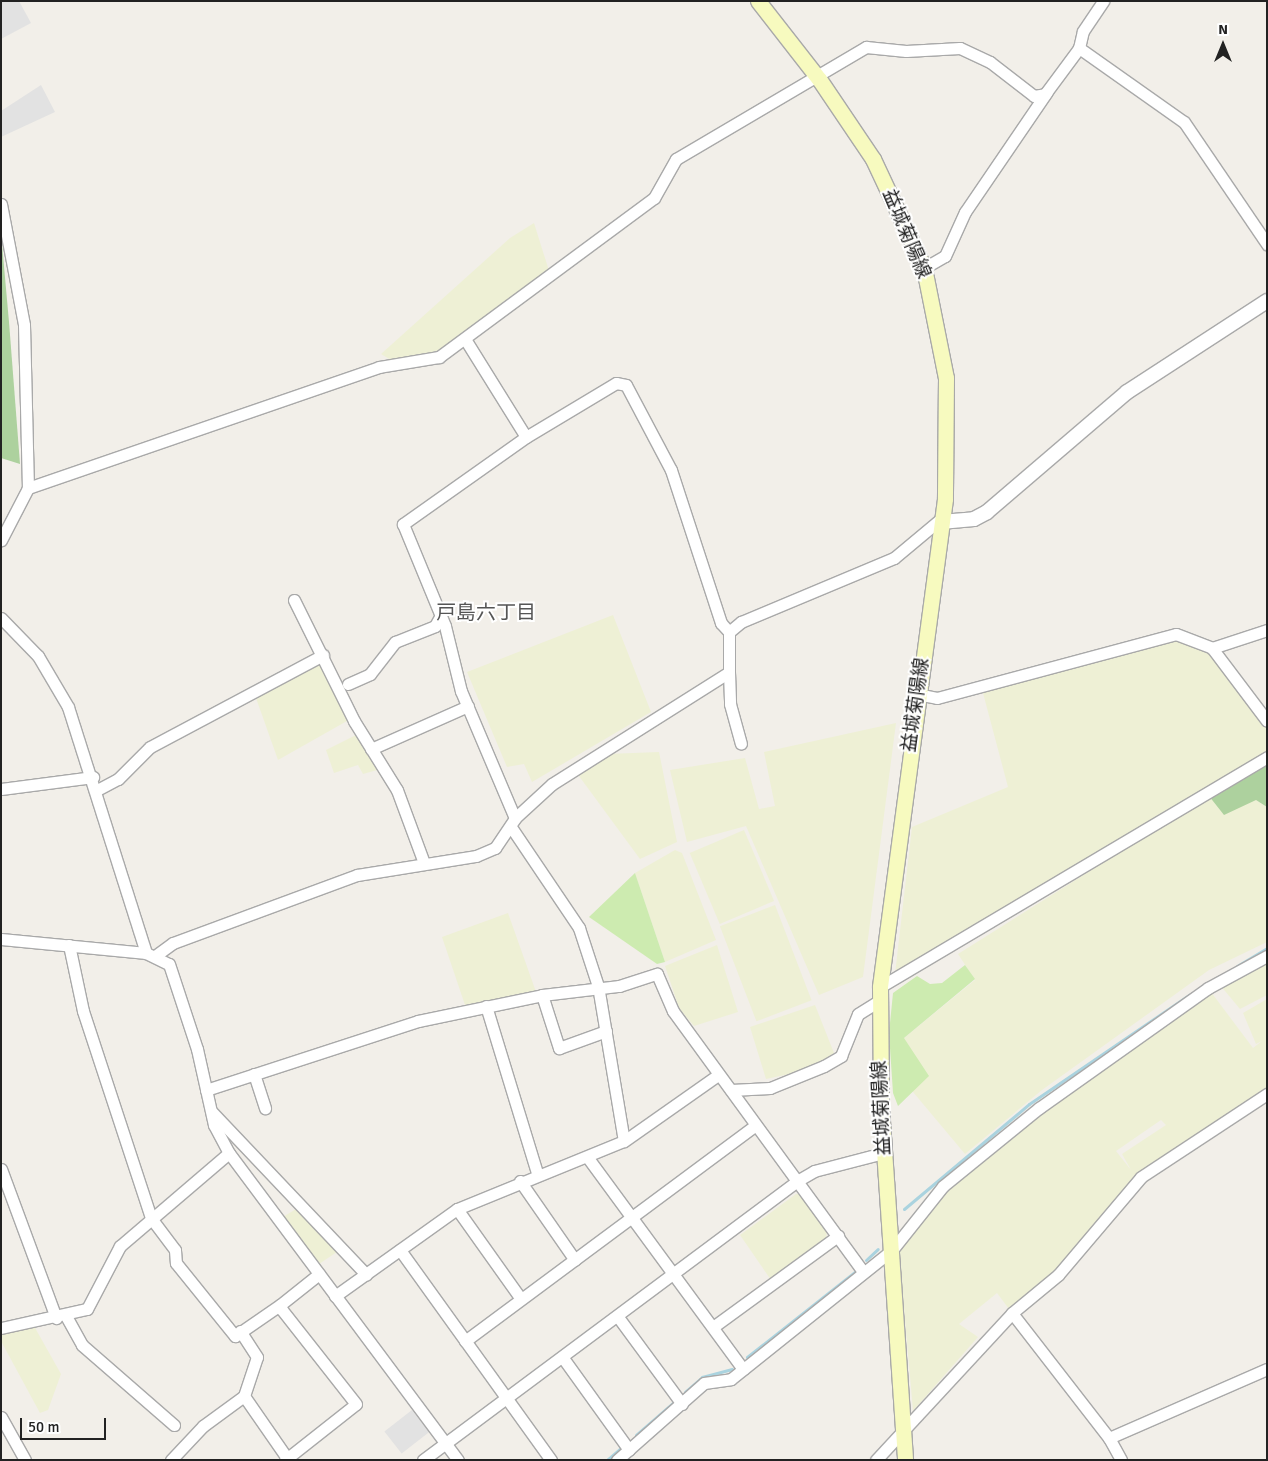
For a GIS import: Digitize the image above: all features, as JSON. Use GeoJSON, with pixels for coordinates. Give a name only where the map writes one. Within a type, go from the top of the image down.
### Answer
{"type":"FeatureCollection","features":[{"type":"Feature","properties":{"kind":"main road","name":"益城菊陽線"},"geometry":{"type":"LineString","coordinates":[[758,1],[819,79],[873,159],[924,268],[946,378],[949,443],[941,520],[917,694],[880,993],[883,1153],[906,1428],[905,1460]]}},
{"type":"Feature","properties":{"kind":"street"},"geometry":{"type":"LineString","coordinates":[[924,268],[945,256],[965,212],[1079,48],[1084,31],[1103,1]]}},
{"type":"Feature","properties":{"kind":"street"},"geometry":{"type":"LineString","coordinates":[[28,488],[379,367],[439,356],[654,198],[676,159],[819,79],[827,68],[866,47],[906,51],[960,48],[990,62],[1034,96],[1048,91]]}},
{"type":"Feature","properties":{"kind":"street"},"geometry":{"type":"LineString","coordinates":[[1079,48],[1184,122],[1267,244]]}},
{"type":"Feature","properties":{"kind":"street"},"geometry":{"type":"LineString","coordinates":[[1,204],[24,325],[28,488],[5,523],[1,540]]}},
{"type":"Feature","properties":{"kind":"street"},"geometry":{"type":"LineString","coordinates":[[729,632],[741,622],[894,558],[941,520],[974,519],[986,512],[1127,392],[1267,301]]}},
{"type":"Feature","properties":{"kind":"street"},"geometry":{"type":"LineString","coordinates":[[466,338],[526,437]]}},
{"type":"Feature","properties":{"kind":"street"},"geometry":{"type":"LineString","coordinates":[[624,1141],[598,986],[579,928],[513,822],[468,706],[441,615],[403,524],[526,437],[616,383],[626,385],[671,470],[721,623],[729,632],[730,704],[740,744]]}},
{"type":"Feature","properties":{"kind":"street"},"geometry":{"type":"LineString","coordinates":[[412,575],[423,569]]}},
{"type":"Feature","properties":{"kind":"street"},"geometry":{"type":"LineString","coordinates":[[294,600],[371,749],[397,790],[424,863]]}},
{"type":"Feature","properties":{"kind":"street"},"geometry":{"type":"LineString","coordinates":[[348,684],[370,674],[396,642],[435,626],[441,615]]}},
{"type":"Feature","properties":{"kind":"street"},"geometry":{"type":"LineString","coordinates":[[1,618],[24,638],[48,670],[68,707],[151,955]]}},
{"type":"Feature","properties":{"kind":"street"},"geometry":{"type":"LineString","coordinates":[[1212,648],[1267,630]]}},
{"type":"Feature","properties":{"kind":"street"},"geometry":{"type":"LineString","coordinates":[[917,694],[937,698],[1176,634],[1212,648],[1267,721]]}},
{"type":"Feature","properties":{"kind":"street"},"geometry":{"type":"LineString","coordinates":[[97,790],[118,779],[150,747],[323,655]]}},
{"type":"Feature","properties":{"kind":"street"},"geometry":{"type":"LineString","coordinates":[[151,955],[173,943],[357,875],[495,848],[513,822],[552,784],[729,672]]}},
{"type":"Feature","properties":{"kind":"street"},"geometry":{"type":"LineString","coordinates":[[371,749],[468,706]]}},
{"type":"Feature","properties":{"kind":"street"},"geometry":{"type":"LineString","coordinates":[[731,1090],[770,1088],[824,1066],[841,1056],[858,1014],[880,993],[1267,757]]}},
{"type":"Feature","properties":{"kind":"street"},"geometry":{"type":"LineString","coordinates":[[1,789],[93,777]]}},
{"type":"Feature","properties":{"kind":"street"},"geometry":{"type":"LineString","coordinates":[[1,939],[151,955],[169,964],[176,977],[211,1111],[229,1153],[446,1441],[458,1460]]}},
{"type":"Feature","properties":{"kind":"street"},"geometry":{"type":"LineString","coordinates":[[69,945],[83,1011],[151,1218],[175,1250],[176,1263],[235,1336],[280,1305],[319,1274]]}},
{"type":"Feature","properties":{"kind":"street"},"geometry":{"type":"LineString","coordinates":[[617,1460],[682,1404],[704,1382],[731,1379],[892,1250],[943,1186],[1039,1108],[1208,988],[1267,956]]}},
{"type":"Feature","properties":{"kind":"street"},"geometry":{"type":"LineString","coordinates":[[206,1090],[418,1021],[542,995],[598,986],[619,986],[657,974],[673,1011],[863,1272]]}},
{"type":"Feature","properties":{"kind":"street"},"geometry":{"type":"LineString","coordinates":[[542,995],[558,1048],[606,1031]]}},
{"type":"Feature","properties":{"kind":"street"},"geometry":{"type":"LineString","coordinates":[[486,1006],[537,1173]]}},
{"type":"Feature","properties":{"kind":"street"},"geometry":{"type":"LineString","coordinates":[[254,1074],[265,1108]]}},
{"type":"Feature","properties":{"kind":"street"},"geometry":{"type":"LineString","coordinates":[[336,1296],[457,1209],[537,1173],[588,1158],[624,1141],[718,1075]]}},
{"type":"Feature","properties":{"kind":"street"},"geometry":{"type":"LineString","coordinates":[[876,1460],[1012,1313],[1058,1275],[1141,1177],[1267,1094]]}},
{"type":"Feature","properties":{"kind":"street"},"geometry":{"type":"LineString","coordinates":[[211,1111],[366,1274]]}},
{"type":"Feature","properties":{"kind":"street"},"geometry":{"type":"LineString","coordinates":[[465,1341],[756,1125]]}},
{"type":"Feature","properties":{"kind":"street"},"geometry":{"type":"LineString","coordinates":[[1,1328],[61,1317],[86,1309],[120,1246],[229,1153]]}},
{"type":"Feature","properties":{"kind":"street"},"geometry":{"type":"LineString","coordinates":[[424,1460],[446,1441],[563,1358],[797,1181],[814,1171],[883,1153]]}},
{"type":"Feature","properties":{"kind":"street"},"geometry":{"type":"LineString","coordinates":[[588,1158],[743,1369]]}},
{"type":"Feature","properties":{"kind":"street"},"geometry":{"type":"LineString","coordinates":[[1,1169],[61,1317],[82,1345],[174,1425]]}},
{"type":"Feature","properties":{"kind":"street"},"geometry":{"type":"LineString","coordinates":[[520,1181],[575,1260]]}},
{"type":"Feature","properties":{"kind":"street"},"geometry":{"type":"LineString","coordinates":[[457,1209],[521,1300]]}},
{"type":"Feature","properties":{"kind":"street"},"geometry":{"type":"LineString","coordinates":[[713,1327],[838,1236]]}},
{"type":"Feature","properties":{"kind":"street"},"geometry":{"type":"LineString","coordinates":[[400,1250],[551,1460]]}},
{"type":"Feature","properties":{"kind":"street"},"geometry":{"type":"LineString","coordinates":[[244,1396],[286,1459],[356,1404],[356,1400],[280,1305]]}},
{"type":"Feature","properties":{"kind":"street"},"geometry":{"type":"LineString","coordinates":[[1012,1313],[1109,1438],[1120,1460]]}},
{"type":"Feature","properties":{"kind":"street"},"geometry":{"type":"LineString","coordinates":[[618,1317],[682,1404]]}},
{"type":"Feature","properties":{"kind":"street"},"geometry":{"type":"LineString","coordinates":[[171,1460],[203,1426],[244,1396],[257,1357],[240,1331]]}},
{"type":"Feature","properties":{"kind":"street"},"geometry":{"type":"LineString","coordinates":[[563,1358],[629,1450]]}},
{"type":"Feature","properties":{"kind":"street"},"geometry":{"type":"LineString","coordinates":[[1109,1438],[1267,1369]]}},
{"type":"Feature","properties":{"kind":"street"},"geometry":{"type":"LineString","coordinates":[[1,1417],[25,1460]]}},
{"type":"Feature","properties":{"kind":"green space"},"geometry":{"type":"Polygon","coordinates":[[[534,223],[550,274],[439,350],[413,359],[391,360],[381,354],[510,238],[534,223]]]}},
{"type":"Feature","properties":{"kind":"green space"},"geometry":{"type":"Polygon","coordinates":[[[1,233],[9,322],[20,464],[1,458],[1,233]]]}},
{"type":"Feature","properties":{"kind":"green space"},"geometry":{"type":"Polygon","coordinates":[[[613,615],[651,712],[532,782],[524,764],[507,767],[467,672],[613,615]]]}},
{"type":"Feature","properties":{"kind":"green space"},"geometry":{"type":"Polygon","coordinates":[[[1176,634],[1212,648],[1267,725],[1267,760],[895,974],[912,827],[1008,787],[983,693],[1176,634]]]}},
{"type":"Feature","properties":{"kind":"green space"},"geometry":{"type":"Polygon","coordinates":[[[320,663],[347,721],[278,760],[256,698],[320,663]]]}},
{"type":"Feature","properties":{"kind":"green space"},"geometry":{"type":"Polygon","coordinates":[[[896,723],[863,977],[819,995],[746,826],[687,842],[670,770],[745,758],[759,809],[775,806],[764,752],[896,723]]]}},
{"type":"Feature","properties":{"kind":"green space"},"geometry":{"type":"Polygon","coordinates":[[[356,735],[377,770],[363,774],[358,765],[334,773],[326,750],[356,735]]]}},
{"type":"Feature","properties":{"kind":"green space"},"geometry":{"type":"Polygon","coordinates":[[[659,752],[677,842],[640,859],[576,772],[607,754],[659,752]]]}},
{"type":"Feature","properties":{"kind":"green space"},"geometry":{"type":"Polygon","coordinates":[[[1267,760],[1267,807],[1256,800],[1224,815],[1209,796],[1267,760]]]}},
{"type":"Feature","properties":{"kind":"green space"},"geometry":{"type":"Polygon","coordinates":[[[1209,796],[1256,800],[1267,807],[1267,942],[1209,970],[1042,1090],[965,1154],[913,1092],[904,1038],[975,980],[958,954],[1209,796]]]}},
{"type":"Feature","properties":{"kind":"green space"},"geometry":{"type":"Polygon","coordinates":[[[744,830],[774,901],[720,924],[690,853],[744,830]]]}},
{"type":"Feature","properties":{"kind":"green space"},"geometry":{"type":"Polygon","coordinates":[[[675,850],[682,853],[716,940],[665,962],[635,873],[675,850]]]}},
{"type":"Feature","properties":{"kind":"green space"},"geometry":{"type":"Polygon","coordinates":[[[635,873],[665,962],[657,964],[589,917],[635,873]]]}},
{"type":"Feature","properties":{"kind":"green space"},"geometry":{"type":"Polygon","coordinates":[[[775,905],[812,1000],[756,1021],[720,926],[775,905]]]}},
{"type":"Feature","properties":{"kind":"green space"},"geometry":{"type":"Polygon","coordinates":[[[508,913],[536,992],[465,1005],[442,937],[508,913]]]}},
{"type":"Feature","properties":{"kind":"green space"},"geometry":{"type":"Polygon","coordinates":[[[717,945],[738,1012],[694,1026],[679,1008],[665,966],[717,945]]]}},
{"type":"Feature","properties":{"kind":"green space"},"geometry":{"type":"Polygon","coordinates":[[[1267,962],[1267,995],[1240,1009],[1220,985],[1267,962]]]}},
{"type":"Feature","properties":{"kind":"green space"},"geometry":{"type":"Polygon","coordinates":[[[965,965],[975,979],[904,1038],[929,1076],[898,1106],[893,1093],[889,1033],[893,993],[917,976],[930,984],[942,983],[965,965]]]}},
{"type":"Feature","properties":{"kind":"green space"},"geometry":{"type":"Polygon","coordinates":[[[1208,988],[1253,1048],[1262,1041],[1256,1044],[1243,1013],[1267,999],[1267,1089],[1135,1175],[1058,1275],[1012,1313],[997,1293],[959,1324],[978,1337],[913,1411],[899,1250],[946,1192],[1028,1122],[1208,988]],[[1161,1120],[1116,1151],[1131,1170],[1122,1154],[1166,1125],[1161,1120]]]}},
{"type":"Feature","properties":{"kind":"green space"},"geometry":{"type":"Polygon","coordinates":[[[815,1005],[834,1053],[808,1070],[766,1079],[750,1027],[815,1005]]]}},
{"type":"Feature","properties":{"kind":"green space"},"geometry":{"type":"Polygon","coordinates":[[[796,1194],[801,1194],[827,1231],[826,1238],[771,1280],[740,1235],[796,1194]]]}},
{"type":"Feature","properties":{"kind":"green space"},"geometry":{"type":"Polygon","coordinates":[[[296,1209],[337,1252],[319,1264],[283,1217],[296,1209]]]}},
{"type":"Feature","properties":{"kind":"green space"},"geometry":{"type":"Polygon","coordinates":[[[34,1326],[61,1374],[48,1410],[40,1413],[1,1341],[1,1332],[34,1326]]]}},
{"type":"Feature","properties":{"kind":"shaded area"},"geometry":{"type":"Polygon","coordinates":[[[1,1],[19,1],[31,23],[1,39],[1,1]]]}},
{"type":"Feature","properties":{"kind":"shaded area"},"geometry":{"type":"Polygon","coordinates":[[[41,85],[55,112],[1,137],[1,111],[41,85]]]}},
{"type":"Feature","properties":{"kind":"shaded area"},"geometry":{"type":"Polygon","coordinates":[[[412,1410],[429,1432],[402,1454],[384,1432],[412,1410]]]}},
{"type":"Feature","properties":{"kind":"waterway"},"geometry":{"type":"LineString","coordinates":[[1237,966],[1267,948]]}},
{"type":"Feature","properties":{"kind":"waterway"},"geometry":{"type":"LineString","coordinates":[[904,1209],[1029,1104],[1189,995]]}},
{"type":"Feature","properties":{"kind":"waterway"},"geometry":{"type":"LineString","coordinates":[[866,1260],[878,1249]]}},
{"type":"Feature","properties":{"kind":"waterway"},"geometry":{"type":"LineString","coordinates":[[747,1357],[857,1270]]}},
{"type":"Feature","properties":{"kind":"waterway"},"geometry":{"type":"LineString","coordinates":[[685,1392],[702,1377],[732,1369]]}},
{"type":"Feature","properties":{"kind":"waterway"},"geometry":{"type":"LineString","coordinates":[[636,1435],[674,1402]]}},
{"type":"Feature","properties":{"kind":"waterway"},"geometry":{"type":"LineString","coordinates":[[607,1460],[622,1447]]}},
{"type":"Feature","properties":{"kind":"district","name":"戸島六丁目"},"geometry":{"type":"Point","coordinates":[486,612]}}]}
